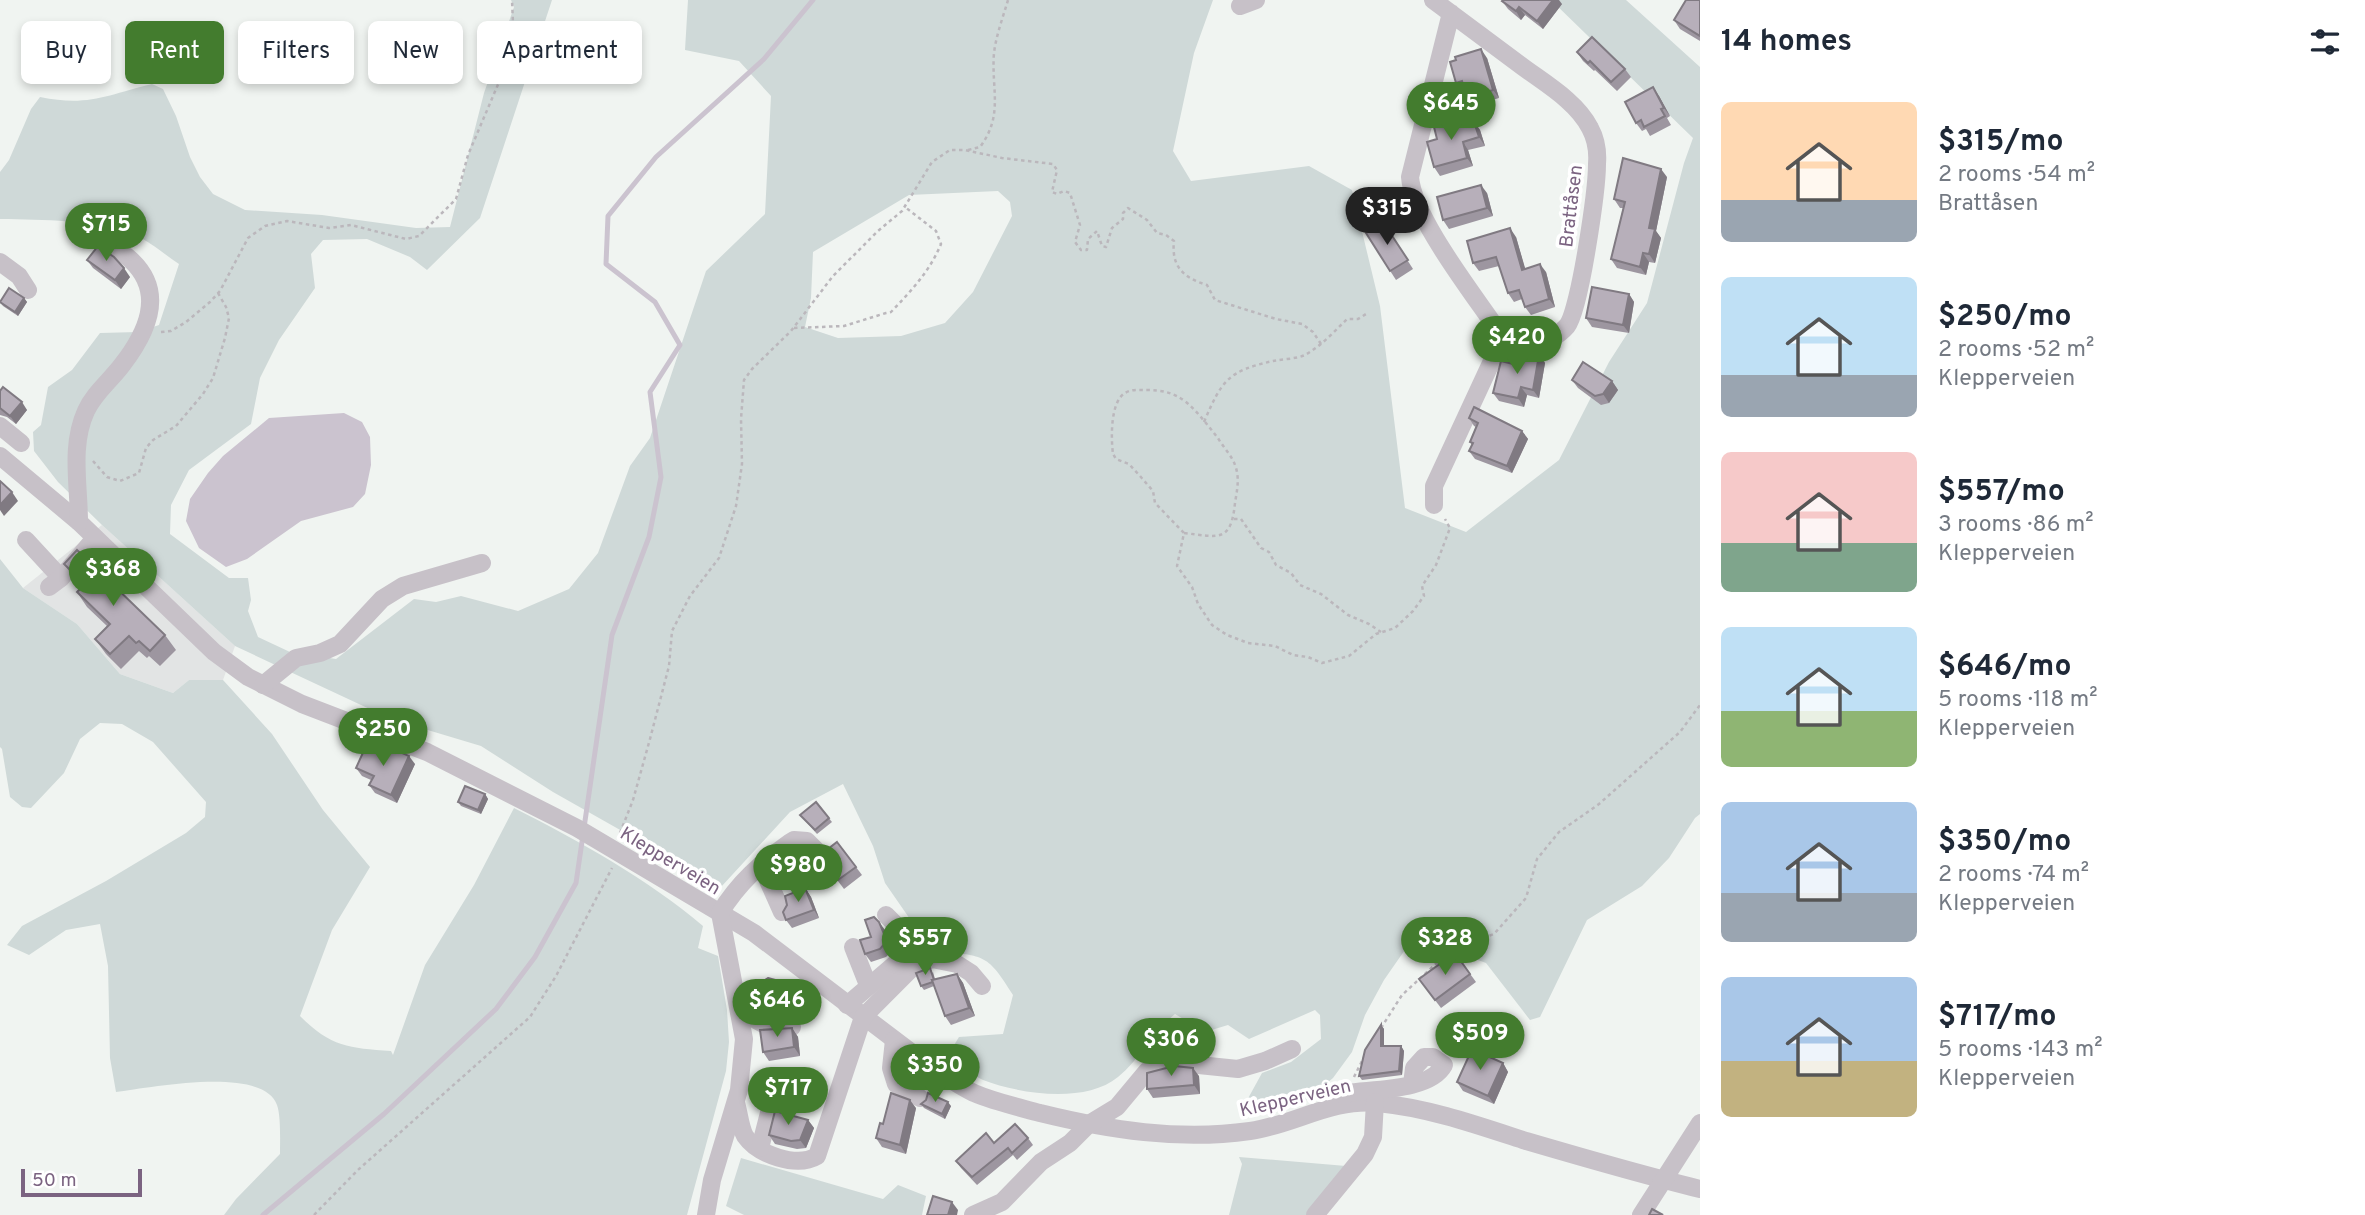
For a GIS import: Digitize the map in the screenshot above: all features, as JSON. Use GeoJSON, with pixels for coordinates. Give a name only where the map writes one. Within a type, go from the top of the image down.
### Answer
{"type":"FeatureCollection","features":[{"type":"Feature","properties":{"kind":"street","name":"Brattåsen"},"geometry":{"type":"LineString","coordinates":[[1433,0],[1570,103],[1582,115],[1596,143],[1598,166],[1581,287],[1573,315],[1559,334],[1547,340],[1530,343],[1514,341],[1504,335]]}},
{"type":"Feature","properties":{"kind":"street"},"geometry":{"type":"LineString","coordinates":[[1434,505],[1434,486],[1504,335],[1499,332],[1429,226],[1413,194],[1410,177],[1451,13]]}},
{"type":"Feature","properties":{"kind":"street"},"geometry":{"type":"LineString","coordinates":[[79,522],[76,455],[79,429],[94,396],[121,367],[145,331],[150,306],[146,278],[131,260],[92,234]]}},
{"type":"Feature","properties":{"kind":"street"},"geometry":{"type":"LineString","coordinates":[[0,262],[19,276],[28,290]]}},
{"type":"Feature","properties":{"kind":"street"},"geometry":{"type":"LineString","coordinates":[[0,426],[21,443]]}},
{"type":"Feature","properties":{"kind":"street","name":"Klepperveien"},"geometry":{"type":"LineString","coordinates":[[0,456],[79,522],[214,652],[263,685],[302,704],[427,752],[513,794],[616,851],[783,954],[938,1072],[975,1093],[1025,1109],[1089,1124],[1165,1134],[1211,1134],[1276,1126],[1340,1099],[1348,1102],[1375,1102],[1420,1108],[1572,1155],[1700,1189]]}},
{"type":"Feature","properties":{"kind":"street"},"geometry":{"type":"LineString","coordinates":[[26,540],[55,582],[95,538]]}},
{"type":"Feature","properties":{"kind":"street"},"geometry":{"type":"LineString","coordinates":[[263,685],[296,657],[320,653],[340,644],[372,608],[391,593],[426,579],[482,564]]}},
{"type":"Feature","properties":{"kind":"street"},"geometry":{"type":"LineString","coordinates":[[706,1215],[712,1180],[736,1103],[744,1039],[720,913],[731,894],[761,864],[794,840],[807,841],[816,850]]}},
{"type":"Feature","properties":{"kind":"street"},"geometry":{"type":"LineString","coordinates":[[761,864],[782,912]]}},
{"type":"Feature","properties":{"kind":"street"},"geometry":{"type":"LineString","coordinates":[[847,1005],[906,952],[895,924],[886,915]]}},
{"type":"Feature","properties":{"kind":"street"},"geometry":{"type":"LineString","coordinates":[[853,947],[868,985]]}},
{"type":"Feature","properties":{"kind":"street"},"geometry":{"type":"LineString","coordinates":[[736,1103],[744,1134],[760,1148],[790,1160],[803,1161],[817,1156],[863,1017],[914,967],[932,959],[957,964],[982,986]]}},
{"type":"Feature","properties":{"kind":"street"},"geometry":{"type":"LineString","coordinates":[[739,1011],[771,1028],[792,1027]]}},
{"type":"Feature","properties":{"kind":"street"},"geometry":{"type":"LineString","coordinates":[[894,1040],[891,1068],[895,1084],[920,1098]]}},
{"type":"Feature","properties":{"kind":"street"},"geometry":{"type":"LineString","coordinates":[[973,1215],[1002,1202],[1041,1162],[1070,1143],[1089,1124],[1117,1107],[1147,1070],[1179,1063],[1238,1069],[1292,1049]]}},
{"type":"Feature","properties":{"kind":"street"},"geometry":{"type":"LineString","coordinates":[[1340,1099],[1412,1084]]}},
{"type":"Feature","properties":{"kind":"street"},"geometry":{"type":"LineString","coordinates":[[1315,1215],[1365,1154],[1373,1137],[1375,1102]]}},
{"type":"Feature","properties":{"kind":"street"},"geometry":{"type":"LineString","coordinates":[[760,1148],[771,1105]]}},
{"type":"Feature","properties":{"kind":"street"},"geometry":{"type":"LineString","coordinates":[[1641,1215],[1700,1123]]}},
{"type":"Feature","properties":{"kind":"path"},"geometry":{"type":"LineString","coordinates":[[145,331],[171,331],[186,322],[218,293],[248,238],[265,226],[286,220],[329,228],[351,225],[406,239],[419,236],[456,200],[468,155],[508,61],[513,24],[512,0]]}},
{"type":"Feature","properties":{"kind":"path"},"geometry":{"type":"LineString","coordinates":[[314,1215],[359,1169],[530,1017],[555,976],[616,851],[633,800],[669,666],[672,631],[690,596],[719,558],[736,506],[742,464],[744,380],[794,328],[833,276],[905,207],[932,162],[950,150],[980,148],[990,132],[996,109],[994,52],[1008,0]]}},
{"type":"Feature","properties":{"kind":"path"},"geometry":{"type":"LineString","coordinates":[[965,150],[1053,164],[1057,170],[1052,192],[1070,193],[1080,225],[1075,242],[1081,250],[1087,250],[1088,239],[1097,231],[1102,246],[1106,247],[1112,228],[1123,219],[1123,213],[1128,208],[1132,209],[1147,220],[1157,233],[1174,241],[1172,255],[1176,264],[1190,280],[1207,285],[1215,300],[1276,320],[1302,324],[1313,332],[1321,344]]}},
{"type":"Feature","properties":{"kind":"path"},"geometry":{"type":"LineString","coordinates":[[794,328],[844,327],[891,312],[914,289],[934,262],[941,244],[936,231],[905,207]]}},
{"type":"Feature","properties":{"kind":"path"},"geometry":{"type":"LineString","coordinates":[[79,429],[93,461],[107,477],[120,481],[139,473],[146,448],[153,440],[176,426],[214,378],[229,318],[218,293]]}},
{"type":"Feature","properties":{"kind":"path"},"geometry":{"type":"LineString","coordinates":[[1204,422],[1213,401],[1230,375],[1271,362],[1303,356],[1321,344],[1347,320],[1359,319],[1366,314]]}},
{"type":"Feature","properties":{"kind":"path"},"geometry":{"type":"LineString","coordinates":[[1135,390],[1168,391],[1186,402],[1204,422],[1235,464],[1238,484],[1234,519],[1224,534],[1215,537],[1184,533],[1155,503],[1153,491],[1140,475],[1113,454],[1113,417],[1117,402],[1124,393],[1135,390]]}},
{"type":"Feature","properties":{"kind":"path"},"geometry":{"type":"LineString","coordinates":[[1184,533],[1177,566],[1192,587],[1207,620],[1227,635],[1248,643],[1275,646],[1293,655],[1327,663],[1349,656],[1381,632],[1395,628],[1424,596],[1422,586],[1436,565],[1450,528],[1434,505]]}},
{"type":"Feature","properties":{"kind":"path"},"geometry":{"type":"LineString","coordinates":[[1234,519],[1241,519],[1261,548],[1269,552],[1276,565],[1291,573],[1300,585],[1321,594],[1348,615],[1381,632]]}},
{"type":"Feature","properties":{"kind":"path"},"geometry":{"type":"LineString","coordinates":[[1376,1036],[1402,995],[1443,956],[1452,949],[1494,934],[1526,898],[1537,859],[1559,832],[1599,804],[1680,732],[1700,705]]}},
{"type":"Feature","properties":{"kind":"path"},"geometry":{"type":"LineString","coordinates":[[1340,1099],[1370,1046]]}},
{"type":"Feature","properties":{"kind":"shaded area"},"geometry":{"type":"Polygon","coordinates":[[[511,0],[552,0],[545,21],[509,21],[514,7],[511,0]]]}},
{"type":"Feature","properties":{"kind":"shaded area"},"geometry":{"type":"Polygon","coordinates":[[[688,0],[1213,0],[1194,53],[1173,151],[1191,181],[1309,166],[1352,190],[1380,306],[1405,508],[1466,532],[1559,460],[1609,362],[1647,303],[1693,138],[1551,0],[1626,0],[1700,67],[1700,814],[1669,858],[1642,886],[1587,920],[1540,1017],[1530,1020],[1486,963],[1467,956],[1409,944],[1384,980],[1365,1015],[1352,1052],[1333,1078],[1304,1102],[1240,1113],[1262,1073],[1291,1062],[1321,1039],[1320,1015],[1315,1010],[1249,1039],[1228,1025],[1205,1032],[1175,1014],[1118,1077],[1104,1085],[1071,1094],[1033,1092],[983,1080],[948,1055],[959,1037],[1003,1034],[1013,995],[997,972],[984,960],[966,954],[938,952],[921,935],[885,883],[873,846],[843,784],[790,812],[721,887],[553,792],[481,746],[391,719],[235,646],[102,525],[58,482],[34,451],[33,432],[41,425],[48,387],[72,370],[100,333],[138,332],[159,325],[179,264],[146,241],[118,230],[68,221],[0,219],[0,172],[9,160],[31,109],[40,97],[85,100],[152,84],[163,89],[200,177],[213,194],[245,210],[322,215],[416,228],[450,227],[487,84],[524,84],[480,218],[427,270],[410,257],[367,239],[323,240],[311,254],[315,288],[279,340],[260,378],[251,424],[189,470],[171,505],[170,534],[229,578],[248,578],[251,600],[248,611],[258,637],[290,652],[336,659],[414,599],[436,602],[461,596],[518,611],[569,589],[598,553],[630,466],[650,438],[706,271],[765,214],[771,96],[739,61],[685,50],[688,0]],[[998,191],[909,195],[813,252],[811,298],[805,327],[838,338],[901,336],[945,323],[973,292],[1012,216],[1010,202],[998,191]]]}},
{"type":"Feature","properties":{"kind":"shaded area"},"geometry":{"type":"Polygon","coordinates":[[[344,413],[362,422],[370,437],[371,465],[365,494],[353,507],[301,521],[247,559],[226,567],[199,548],[186,521],[190,499],[223,456],[269,418],[344,413]]]}},
{"type":"Feature","properties":{"kind":"shaded area"},"geometry":{"type":"Polygon","coordinates":[[[102,525],[235,646],[223,680],[189,680],[173,693],[120,674],[77,624],[23,588],[102,525]]]}},
{"type":"Feature","properties":{"kind":"shaded area"},"geometry":{"type":"Polygon","coordinates":[[[0,559],[23,588],[77,624],[120,674],[173,693],[189,680],[223,680],[272,734],[323,810],[370,867],[332,930],[300,1016],[331,1040],[352,1047],[391,1051],[393,1055],[425,965],[474,885],[514,808],[612,862],[659,892],[703,926],[698,948],[718,956],[729,1042],[726,1071],[687,1215],[224,1215],[280,1154],[277,1105],[267,1093],[251,1086],[229,1082],[178,1084],[116,1092],[110,1058],[108,966],[100,924],[66,930],[29,955],[7,945],[22,926],[106,881],[186,833],[205,817],[206,802],[153,742],[122,724],[100,723],[80,739],[64,773],[31,808],[22,807],[10,797],[0,747],[0,559]]]}},
{"type":"Feature","properties":{"kind":"shaded area"},"geometry":{"type":"Polygon","coordinates":[[[1239,1157],[1346,1166],[1306,1215],[1229,1215],[1242,1164],[1239,1157]]]}},
{"type":"Feature","properties":{"kind":"shaded area"},"geometry":{"type":"Polygon","coordinates":[[[741,1158],[883,1199],[898,1185],[926,1196],[922,1215],[744,1215],[726,1206],[741,1158]]]}},
{"type":"Feature","properties":{"kind":"building"},"geometry":{"type":"Polygon","coordinates":[[[1503,0],[1553,0],[1537,21],[1519,7],[1516,11],[1503,0]]]}},
{"type":"Feature","properties":{"kind":"building"},"geometry":{"type":"Polygon","coordinates":[[[1686,0],[1700,0],[1700,36],[1674,20],[1686,0]]]}},
{"type":"Feature","properties":{"kind":"building"},"geometry":{"type":"Polygon","coordinates":[[[1592,37],[1625,69],[1611,82],[1577,52],[1592,37]]]}},
{"type":"Feature","properties":{"kind":"building"},"geometry":{"type":"Polygon","coordinates":[[[1481,49],[1493,90],[1467,98],[1462,81],[1456,83],[1450,62],[1456,60],[1455,57],[1481,49]]]}},
{"type":"Feature","properties":{"kind":"building"},"geometry":{"type":"Polygon","coordinates":[[[1653,87],[1664,108],[1661,109],[1665,116],[1644,127],[1641,120],[1636,123],[1625,102],[1653,87]]]}},
{"type":"Feature","properties":{"kind":"building"},"geometry":{"type":"Polygon","coordinates":[[[1457,120],[1459,126],[1474,122],[1479,137],[1463,142],[1467,158],[1434,167],[1427,142],[1437,139],[1434,127],[1457,120]]]}},
{"type":"Feature","properties":{"kind":"building"},"geometry":{"type":"Polygon","coordinates":[[[1623,158],[1661,169],[1649,228],[1655,229],[1649,254],[1643,253],[1640,267],[1611,259],[1625,202],[1614,199],[1623,158]]]}},
{"type":"Feature","properties":{"kind":"building"},"geometry":{"type":"Polygon","coordinates":[[[1481,185],[1487,208],[1443,220],[1437,197],[1481,185]]]}},
{"type":"Feature","properties":{"kind":"building"},"geometry":{"type":"Polygon","coordinates":[[[1383,222],[1408,260],[1390,271],[1366,233],[1383,222]]]}},
{"type":"Feature","properties":{"kind":"building"},"geometry":{"type":"Polygon","coordinates":[[[1510,228],[1522,270],[1540,264],[1549,299],[1525,307],[1519,290],[1508,293],[1496,257],[1473,263],[1467,241],[1510,228]]]}},
{"type":"Feature","properties":{"kind":"building"},"geometry":{"type":"Polygon","coordinates":[[[98,246],[124,268],[115,280],[87,260],[98,246]]]}},
{"type":"Feature","properties":{"kind":"building"},"geometry":{"type":"Polygon","coordinates":[[[1592,287],[1629,294],[1623,325],[1586,318],[1592,287]]]}},
{"type":"Feature","properties":{"kind":"building"},"geometry":{"type":"Polygon","coordinates":[[[9,288],[24,298],[15,312],[0,302],[9,288]]]}},
{"type":"Feature","properties":{"kind":"building"},"geometry":{"type":"Polygon","coordinates":[[[1524,352],[1539,355],[1533,390],[1521,387],[1518,398],[1493,393],[1501,361],[1521,366],[1524,352]]]}},
{"type":"Feature","properties":{"kind":"building"},"geometry":{"type":"Polygon","coordinates":[[[1583,362],[1612,381],[1603,394],[1595,396],[1572,380],[1583,362]]]}},
{"type":"Feature","properties":{"kind":"building"},"geometry":{"type":"Polygon","coordinates":[[[3,387],[22,402],[10,416],[0,408],[0,391],[3,387]]]}},
{"type":"Feature","properties":{"kind":"building"},"geometry":{"type":"Polygon","coordinates":[[[1474,407],[1522,431],[1507,466],[1469,451],[1478,423],[1469,418],[1474,407]]]}},
{"type":"Feature","properties":{"kind":"building"},"geometry":{"type":"Polygon","coordinates":[[[0,481],[12,492],[0,505],[0,481]]]}},
{"type":"Feature","properties":{"kind":"building"},"geometry":{"type":"Polygon","coordinates":[[[77,550],[165,635],[150,651],[129,636],[110,654],[95,639],[110,624],[77,592],[85,584],[64,564],[77,550]]]}},
{"type":"Feature","properties":{"kind":"building"},"geometry":{"type":"Polygon","coordinates":[[[366,746],[384,754],[387,746],[409,756],[391,795],[369,785],[374,776],[356,768],[366,746]]]}},
{"type":"Feature","properties":{"kind":"building"},"geometry":{"type":"Polygon","coordinates":[[[465,786],[485,794],[478,810],[458,802],[465,786]]]}},
{"type":"Feature","properties":{"kind":"building"},"geometry":{"type":"Polygon","coordinates":[[[816,802],[829,818],[815,830],[800,815],[816,802]]]}},
{"type":"Feature","properties":{"kind":"building"},"geometry":{"type":"Polygon","coordinates":[[[837,842],[856,867],[838,880],[819,856],[837,842]]]}},
{"type":"Feature","properties":{"kind":"building"},"geometry":{"type":"Polygon","coordinates":[[[782,856],[789,870],[777,876],[772,864],[782,856]]]}},
{"type":"Feature","properties":{"kind":"building"},"geometry":{"type":"Polygon","coordinates":[[[805,888],[814,910],[786,920],[783,912],[787,905],[785,896],[805,888]]]}},
{"type":"Feature","properties":{"kind":"building"},"geometry":{"type":"Polygon","coordinates":[[[874,917],[887,941],[880,949],[865,954],[860,940],[871,937],[865,920],[874,917]]]}},
{"type":"Feature","properties":{"kind":"building"},"geometry":{"type":"Polygon","coordinates":[[[1455,953],[1470,974],[1435,1000],[1419,979],[1455,953]]]}},
{"type":"Feature","properties":{"kind":"building"},"geometry":{"type":"Polygon","coordinates":[[[930,968],[933,982],[921,986],[916,973],[930,968]]]}},
{"type":"Feature","properties":{"kind":"building"},"geometry":{"type":"Polygon","coordinates":[[[957,974],[969,1008],[945,1016],[932,980],[957,974]]]}},
{"type":"Feature","properties":{"kind":"building"},"geometry":{"type":"Polygon","coordinates":[[[768,978],[787,983],[800,1005],[790,1012],[781,1012],[773,1000],[763,1006],[753,988],[768,978]]]}},
{"type":"Feature","properties":{"kind":"building"},"geometry":{"type":"Polygon","coordinates":[[[1381,1025],[1381,1046],[1401,1046],[1399,1071],[1359,1076],[1365,1050],[1381,1025]]]}},
{"type":"Feature","properties":{"kind":"building"},"geometry":{"type":"Polygon","coordinates":[[[792,1028],[794,1047],[763,1052],[760,1030],[792,1028]]]}},
{"type":"Feature","properties":{"kind":"building"},"geometry":{"type":"Polygon","coordinates":[[[1472,1049],[1503,1063],[1488,1096],[1457,1082],[1472,1049]]]}},
{"type":"Feature","properties":{"kind":"building"},"geometry":{"type":"Polygon","coordinates":[[[1174,1066],[1193,1068],[1194,1085],[1147,1089],[1147,1073],[1174,1066]]]}},
{"type":"Feature","properties":{"kind":"building"},"geometry":{"type":"Polygon","coordinates":[[[891,1093],[910,1100],[900,1145],[876,1138],[880,1123],[883,1124],[891,1093]]]}},
{"type":"Feature","properties":{"kind":"building"},"geometry":{"type":"Polygon","coordinates":[[[928,1093],[948,1102],[942,1114],[921,1104],[928,1093]]]}},
{"type":"Feature","properties":{"kind":"building"},"geometry":{"type":"Polygon","coordinates":[[[775,1111],[808,1120],[800,1140],[791,1141],[769,1135],[775,1111]]]}},
{"type":"Feature","properties":{"kind":"building"},"geometry":{"type":"Polygon","coordinates":[[[1015,1124],[1028,1138],[1012,1153],[1008,1148],[972,1177],[956,1161],[986,1133],[994,1143],[1015,1124]]]}},
{"type":"Feature","properties":{"kind":"building"},"geometry":{"type":"Polygon","coordinates":[[[933,1196],[952,1202],[948,1215],[927,1215],[933,1196]]]}},
{"type":"Feature","properties":{"kind":"building"},"geometry":{"type":"Polygon","coordinates":[[[1652,1209],[1663,1215],[1649,1215],[1652,1209]]]}},
{"type":"Feature","properties":{"kind":"waterway"},"geometry":{"type":"LineString","coordinates":[[263,1215],[384,1114],[496,1009],[535,957],[576,883],[612,635],[649,537],[661,477],[650,392],[680,345],[655,302],[606,264],[608,216],[656,157],[764,59],[813,0]]}}]}
